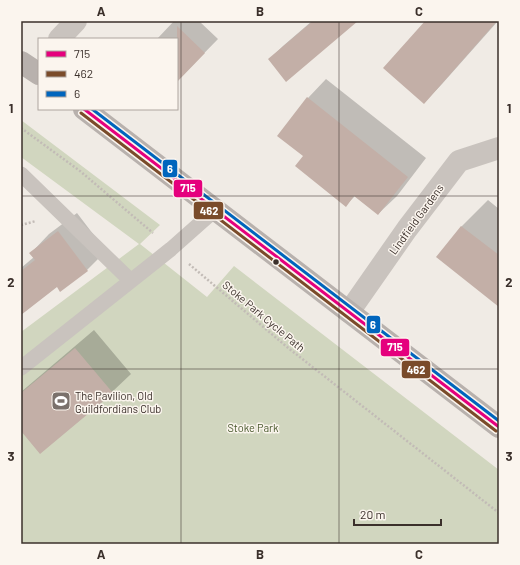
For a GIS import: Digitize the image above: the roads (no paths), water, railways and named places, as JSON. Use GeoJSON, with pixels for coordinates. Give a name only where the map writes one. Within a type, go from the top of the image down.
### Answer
{"type":"FeatureCollection","features":[{"type":"Feature","properties":{"kind":"main road"},"geometry":{"type":"LineString","coordinates":[[85,110],[499,427]]}},
{"type":"Feature","properties":{"kind":"street"},"geometry":{"type":"LineString","coordinates":[[60,38],[76,21]]}},
{"type":"Feature","properties":{"kind":"street","name":"Lindfield Gardens"},"geometry":{"type":"LineString","coordinates":[[349,312],[407,229],[459,161],[499,148]]}},
{"type":"Feature","properties":{"kind":"lane"},"geometry":{"type":"LineString","coordinates":[[21,174],[130,280]]}},
{"type":"Feature","properties":{"kind":"lane"},"geometry":{"type":"LineString","coordinates":[[21,368],[171,249],[215,210]]}},
{"type":"Feature","properties":{"kind":"place","name":"The Pavilion, Old Guildfordians Club"},"geometry":{"type":"Point","coordinates":[61,401]}},
{"type":"Feature","properties":{"kind":"park label","name":"Stoke Park"},"geometry":{"type":"Point","coordinates":[253,427]}}]}
